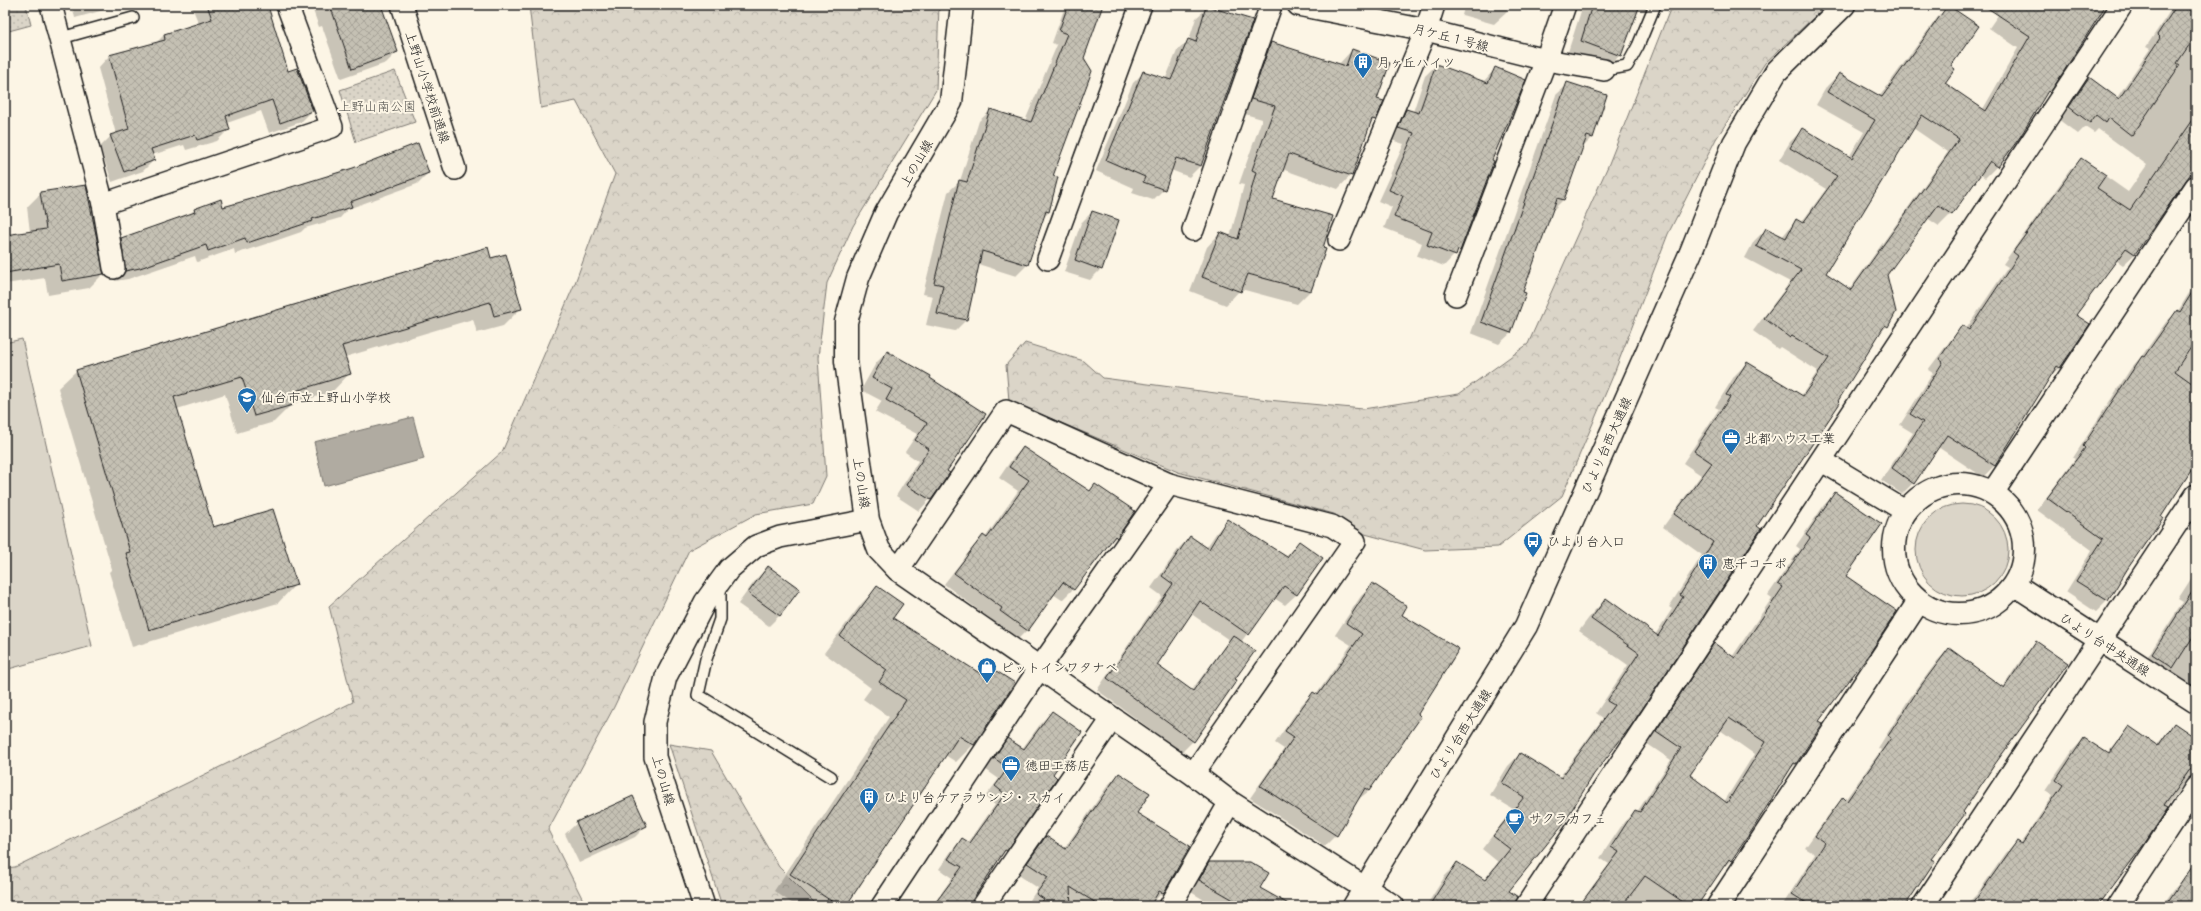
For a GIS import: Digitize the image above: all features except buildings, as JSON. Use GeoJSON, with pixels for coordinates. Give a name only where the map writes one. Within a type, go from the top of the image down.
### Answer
{"type":"FeatureCollection","features":[{"type":"Feature","properties":{"kind":"street"},"geometry":{"type":"LineString","coordinates":[[51,5],[61,38],[103,204],[114,268]]}},
{"type":"Feature","properties":{"kind":"street"},"geometry":{"type":"LineString","coordinates":[[103,204],[332,127],[287,5]]}},
{"type":"Feature","properties":{"kind":"street","name":"上野山小学校前通線"},"geometry":{"type":"LineString","coordinates":[[402,5],[455,169]]}},
{"type":"Feature","properties":{"kind":"street","name":"上の山線"},"geometry":{"type":"LineString","coordinates":[[704,906],[655,757],[655,722],[666,677],[705,602],[729,569],[756,546],[780,537],[868,520],[846,361],[846,322],[858,278],[886,213],[951,102],[962,5]]}},
{"type":"Feature","properties":{"kind":"street"},"geometry":{"type":"LineString","coordinates":[[1048,259],[1141,5]]}},
{"type":"Feature","properties":{"kind":"street"},"geometry":{"type":"LineString","coordinates":[[1193,230],[1270,5]]}},
{"type":"Feature","properties":{"kind":"street","name":"月ケ丘１号線"},"geometry":{"type":"LineString","coordinates":[[1298,5],[1426,30],[1546,60],[1604,70]]}},
{"type":"Feature","properties":{"kind":"street"},"geometry":{"type":"LineString","coordinates":[[1339,240],[1426,30],[1434,5]]}},
{"type":"Feature","properties":{"kind":"street"},"geometry":{"type":"LineString","coordinates":[[1456,295],[1546,60],[1565,5]]}},
{"type":"Feature","properties":{"kind":"street","name":"ひより台西大通線"},"geometry":{"type":"LineString","coordinates":[[1359,897],[1526,626],[1691,252],[1734,143],[1776,72],[1844,5]]}},
{"type":"Feature","properties":{"kind":"street"},"geometry":{"type":"LineString","coordinates":[[1526,906],[1822,461],[2122,5]]}},
{"type":"Feature","properties":{"kind":"street"},"geometry":{"type":"LineString","coordinates":[[1993,492],[2196,187]]}},
{"type":"Feature","properties":{"kind":"street"},"geometry":{"type":"LineString","coordinates":[[898,570],[1006,411],[1169,484],[1332,526],[1355,541],[1193,774]]}},
{"type":"Feature","properties":{"kind":"street"},"geometry":{"type":"LineString","coordinates":[[1822,461],[1905,511]]}},
{"type":"Feature","properties":{"kind":"street"},"geometry":{"type":"LineString","coordinates":[[882,906],[1039,669],[1169,484]]}},
{"type":"Feature","properties":{"kind":"street"},"geometry":{"type":"LineString","coordinates":[[1949,484],[1975,485],[1993,492],[2009,506],[2019,523],[2024,542],[2023,562],[2015,584],[2002,598],[1983,610],[1961,614],[1939,611],[1919,601],[1905,587],[1896,569],[1893,549],[1896,529],[1905,511],[1919,497],[1936,487],[1949,484]]}},
{"type":"Feature","properties":{"kind":"street"},"geometry":{"type":"LineString","coordinates":[[1923,906],[2196,495]]}},
{"type":"Feature","properties":{"kind":"street"},"geometry":{"type":"LineString","coordinates":[[868,520],[879,550],[898,570],[1039,669],[1193,774],[1359,897],[1393,906]]}},
{"type":"Feature","properties":{"kind":"street","name":"ひより台中央通線"},"geometry":{"type":"LineString","coordinates":[[2015,584],[2100,641],[2196,702]]}},
{"type":"Feature","properties":{"kind":"street"},"geometry":{"type":"LineString","coordinates":[[1718,906],[1919,601]]}},
{"type":"Feature","properties":{"kind":"street"},"geometry":{"type":"LineString","coordinates":[[983,906],[1112,719]]}},
{"type":"Feature","properties":{"kind":"street"},"geometry":{"type":"LineString","coordinates":[[2118,906],[2196,787]]}},
{"type":"Feature","properties":{"kind":"street"},"geometry":{"type":"LineString","coordinates":[[1170,906],[1230,802]]}},
{"type":"Feature","properties":{"kind":"lane"},"geometry":{"type":"LineString","coordinates":[[1604,70],[1627,66],[1638,46],[1656,5]]}},
{"type":"Feature","properties":{"kind":"lane"},"geometry":{"type":"LineString","coordinates":[[61,38],[133,18]]}},
{"type":"Feature","properties":{"kind":"lane"},"geometry":{"type":"LineString","coordinates":[[720,581],[720,619],[706,659],[698,695],[831,777]]}},
{"type":"Feature","properties":{"kind":"green space"},"geometry":{"type":"Polygon","coordinates":[[[5,5],[26,5],[31,25],[5,32],[5,5]]]}},
{"type":"Feature","properties":{"kind":"green space"},"geometry":{"type":"Polygon","coordinates":[[[529,5],[939,5],[936,90],[853,226],[827,283],[818,358],[826,476],[813,504],[756,514],[689,550],[614,707],[548,830],[586,906],[5,906],[5,868],[15,867],[353,702],[329,606],[502,452],[575,283],[615,174],[576,101],[541,108],[529,5]]]}},
{"type":"Feature","properties":{"kind":"green space"},"geometry":{"type":"Polygon","coordinates":[[[1681,5],[1827,5],[1765,63],[1716,139],[1668,234],[1613,376],[1562,496],[1498,547],[1425,550],[1365,534],[1334,514],[1178,472],[1009,401],[1006,365],[1025,343],[1084,361],[1103,378],[1268,400],[1363,409],[1459,394],[1528,344],[1608,166],[1669,12],[1681,5]]]}},
{"type":"Feature","properties":{"kind":"green space","name":"上野山南公園"},"geometry":{"type":"Polygon","coordinates":[[[395,71],[415,122],[356,142],[340,90],[395,71]]]}},
{"type":"Feature","properties":{"kind":"green space"},"geometry":{"type":"Polygon","coordinates":[[[22,339],[92,646],[5,670],[5,343],[22,339]]]}},
{"type":"Feature","properties":{"kind":"green space"},"geometry":{"type":"Polygon","coordinates":[[[1962,504],[1980,508],[1994,518],[2004,532],[2008,550],[2004,568],[1994,582],[1980,592],[1962,596],[1944,592],[1930,582],[1920,568],[1916,550],[1920,532],[1930,518],[1944,508],[1962,504]]]}},
{"type":"Feature","properties":{"kind":"green space"},"geometry":{"type":"Polygon","coordinates":[[[669,744],[711,751],[779,867],[818,906],[722,906],[669,744]]]}},
{"type":"Feature","properties":{"kind":"shaded area"},"geometry":{"type":"Polygon","coordinates":[[[413,417],[424,459],[324,486],[314,442],[413,417]]]}},
{"type":"Feature","properties":{"kind":"place","name":"月ヶ丘ハイツ"},"geometry":{"type":"Point","coordinates":[1363,79]}},
{"type":"Feature","properties":{"kind":"place","name":"仙台市立上野山小学校"},"geometry":{"type":"Point","coordinates":[247,414]}},
{"type":"Feature","properties":{"kind":"place","name":"北都ハウス工業"},"geometry":{"type":"Point","coordinates":[1731,455]}},
{"type":"Feature","properties":{"kind":"place","name":"ひより台入口"},"geometry":{"type":"Point","coordinates":[1533,558]}},
{"type":"Feature","properties":{"kind":"place","name":"恵千コーポ"},"geometry":{"type":"Point","coordinates":[1708,580]}},
{"type":"Feature","properties":{"kind":"place","name":"ピットインワタナベ"},"geometry":{"type":"Point","coordinates":[987,684]}},
{"type":"Feature","properties":{"kind":"place","name":"徳田工務店"},"geometry":{"type":"Point","coordinates":[1011,782]}},
{"type":"Feature","properties":{"kind":"place","name":"ひより台ケアラウンジ・スカイ"},"geometry":{"type":"Point","coordinates":[869,814]}},
{"type":"Feature","properties":{"kind":"place","name":"サクラカフェ"},"geometry":{"type":"Point","coordinates":[1515,835]}}]}
